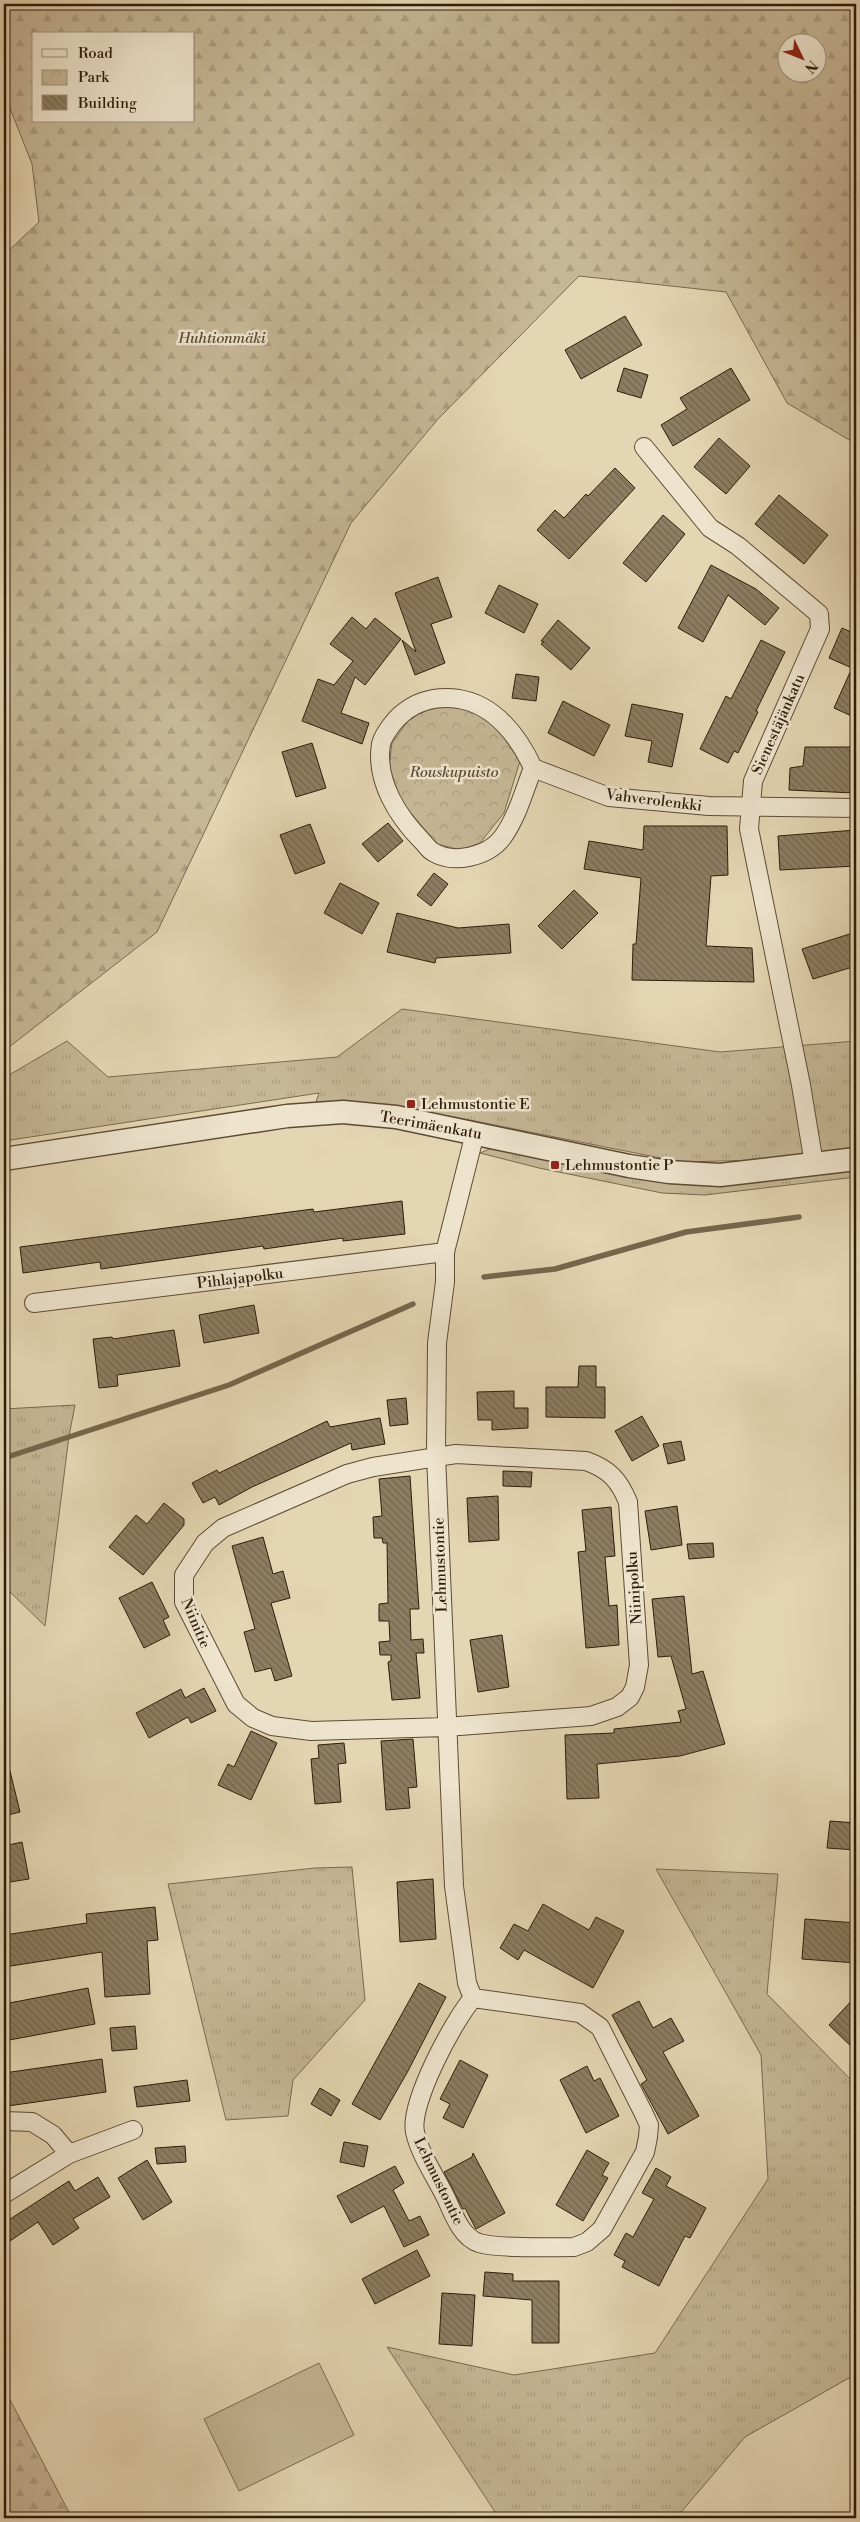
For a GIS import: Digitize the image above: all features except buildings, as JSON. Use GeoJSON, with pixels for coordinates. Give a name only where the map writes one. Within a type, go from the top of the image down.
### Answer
{"type":"FeatureCollection","features":[{"type":"Feature","properties":{"kind":"street","name":"Sienestäjänkatu"},"geometry":{"type":"LineString","coordinates":[[644,447],[710,528],[738,546],[819,614],[820,629],[753,781],[749,829],[801,1085],[814,1164]]}},
{"type":"Feature","properties":{"kind":"street"},"geometry":{"type":"LineString","coordinates":[[442,696],[469,701],[495,714],[522,745],[533,768],[514,816],[502,838],[488,850],[464,859],[434,853],[407,826],[387,789],[381,768],[381,742],[398,717],[413,704],[442,696]]}},
{"type":"Feature","properties":{"kind":"street","name":"Vahverolenkki"},"geometry":{"type":"LineString","coordinates":[[533,768],[609,797],[709,806],[856,808]]}},
{"type":"Feature","properties":{"kind":"street","name":"Teerimäenkatu"},"geometry":{"type":"LineString","coordinates":[[4,1159],[288,1116],[343,1112],[396,1117],[629,1166],[669,1172],[720,1175],[856,1159]]}},
{"type":"Feature","properties":{"kind":"street","name":"Lehmustontie"},"geometry":{"type":"LineString","coordinates":[[473,1998],[467,1983],[454,1886],[436,1455],[437,1343],[445,1282],[446,1252],[475,1133]]}},
{"type":"Feature","properties":{"kind":"street","name":"Pihlajapolku"},"geometry":{"type":"LineString","coordinates":[[34,1304],[446,1252]]}},
{"type":"Feature","properties":{"kind":"street","name":"Niinipolku"},"geometry":{"type":"LineString","coordinates":[[436,1455],[456,1454],[586,1461],[601,1466],[614,1475],[622,1486],[628,1502],[639,1666],[635,1688],[630,1697],[617,1707],[591,1716],[446,1727]]}},
{"type":"Feature","properties":{"kind":"street","name":"Niinitie"},"geometry":{"type":"LineString","coordinates":[[436,1455],[347,1474],[223,1528],[205,1543],[192,1559],[184,1575],[182,1587],[184,1602],[190,1616],[236,1704],[253,1718],[272,1726],[311,1732],[446,1727]]}},
{"type":"Feature","properties":{"kind":"street","name":"Lehmustontie"},"geometry":{"type":"LineString","coordinates":[[473,1998],[580,2013],[589,2017],[600,2027],[649,2125],[645,2152],[602,2229],[587,2242],[574,2248],[477,2242],[460,2228],[421,2148],[415,2132],[414,2115],[423,2089],[460,2013],[473,1998]]}},
{"type":"Feature","properties":{"kind":"street"},"geometry":{"type":"LineString","coordinates":[[4,2121],[32,2122],[53,2136],[69,2154]]}},
{"type":"Feature","properties":{"kind":"street"},"geometry":{"type":"LineString","coordinates":[[4,2194],[69,2154],[133,2130]]}},
{"type":"Feature","properties":{"kind":"green space","name":"Huhtionmäki"},"geometry":{"type":"Polygon","coordinates":[[[4,4],[856,4],[856,444],[787,403],[726,292],[579,276],[438,419],[351,523],[157,932],[4,1051],[4,255],[39,222],[32,164],[4,93],[4,4]]]}},
{"type":"Feature","properties":{"kind":"green space","name":"Rouskupuisto"},"geometry":{"type":"Polygon","coordinates":[[[441,704],[470,711],[480,716],[496,729],[520,761],[504,813],[480,843],[461,850],[437,844],[400,800],[389,766],[392,743],[410,718],[426,708],[441,704]]]}},
{"type":"Feature","properties":{"kind":"green space"},"geometry":{"type":"Polygon","coordinates":[[[402,1009],[720,1052],[856,1041],[856,1147],[761,1160],[681,1162],[449,1116],[316,1102],[319,1093],[4,1141],[4,1078],[67,1041],[108,1077],[337,1057],[402,1009]]]}},
{"type":"Feature","properties":{"kind":"green space"},"geometry":{"type":"Polygon","coordinates":[[[492,1148],[618,1174],[710,1186],[856,1167],[856,1177],[705,1195],[662,1193],[539,1168],[480,1153],[492,1148]]]}},
{"type":"Feature","properties":{"kind":"green space"},"geometry":{"type":"Polygon","coordinates":[[[75,1405],[69,1436],[45,1626],[4,1586],[4,1409],[75,1405]]]}},
{"type":"Feature","properties":{"kind":"green space"},"geometry":{"type":"Polygon","coordinates":[[[352,1867],[365,2000],[293,2080],[288,2116],[226,2120],[168,1884],[315,1868],[352,1867]]]}},
{"type":"Feature","properties":{"kind":"green space"},"geometry":{"type":"Polygon","coordinates":[[[656,1869],[778,1874],[767,1994],[856,2085],[856,2374],[745,2437],[676,2518],[499,2518],[387,2347],[514,2375],[655,2353],[768,2179],[761,2055],[656,1869]]]}},
{"type":"Feature","properties":{"kind":"green space"},"geometry":{"type":"Polygon","coordinates":[[[319,2363],[354,2435],[239,2491],[204,2419],[319,2363]]]}},
{"type":"Feature","properties":{"kind":"green space"},"geometry":{"type":"Polygon","coordinates":[[[7,2394],[72,2518],[4,2518],[4,2395],[7,2394]]]}},
{"type":"Feature","properties":{"kind":"waterway"},"geometry":{"type":"LineString","coordinates":[[484,1277],[555,1269],[686,1232],[799,1217]]}},
{"type":"Feature","properties":{"kind":"waterway"},"geometry":{"type":"LineString","coordinates":[[4,1458],[229,1385],[413,1304]]}},
{"type":"Feature","properties":{"kind":"place","name":"Lehmustontie E"},"geometry":{"type":"Point","coordinates":[411,1104]}},
{"type":"Feature","properties":{"kind":"place","name":"Lehmustontie P"},"geometry":{"type":"Point","coordinates":[555,1165]}}]}
